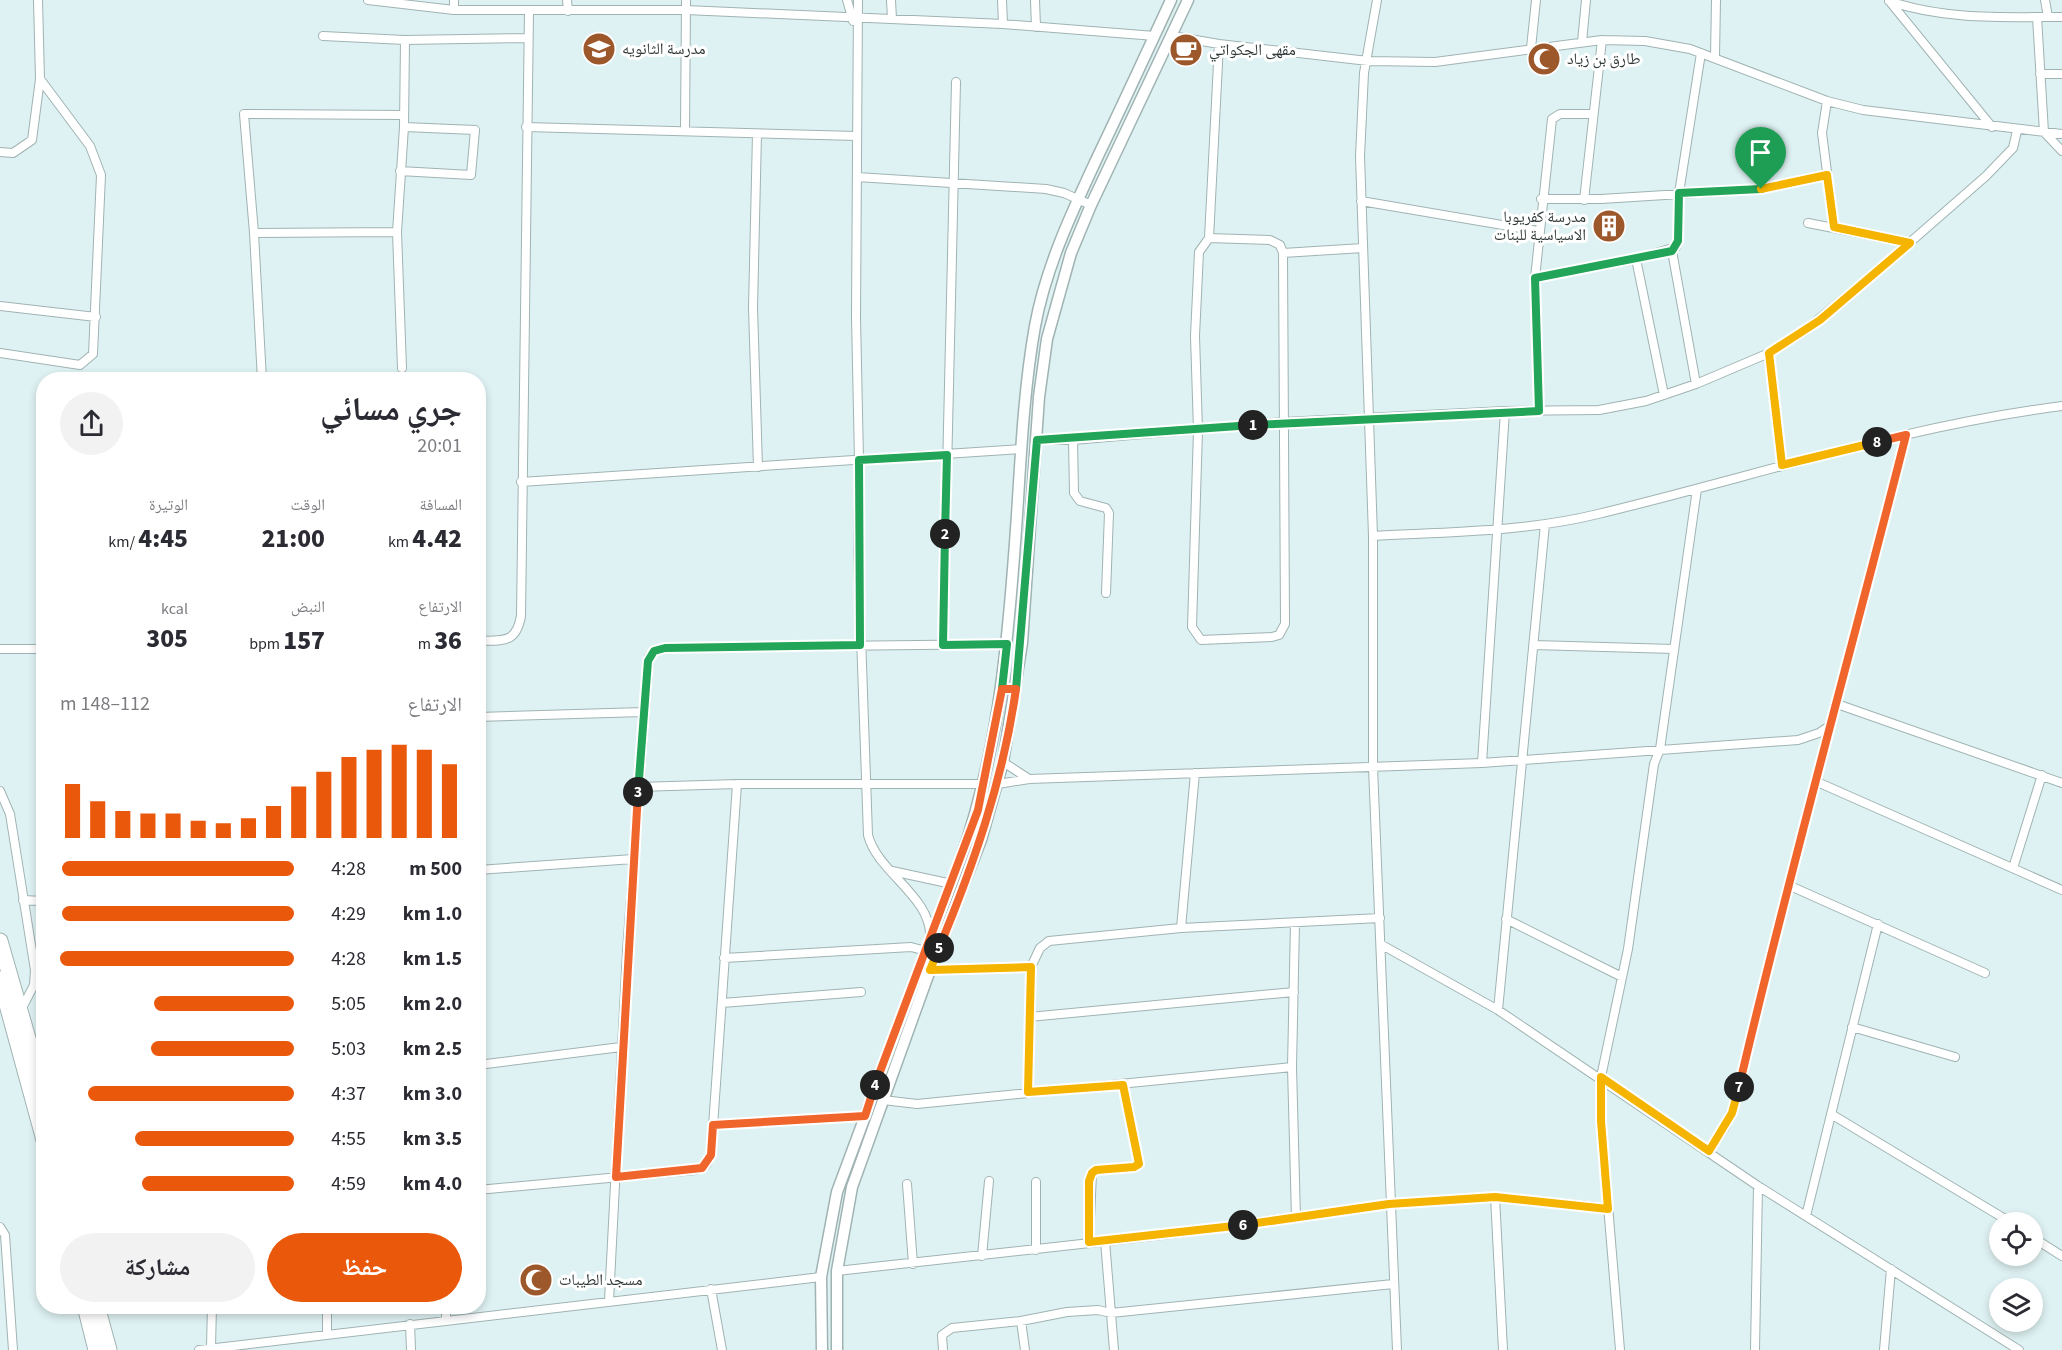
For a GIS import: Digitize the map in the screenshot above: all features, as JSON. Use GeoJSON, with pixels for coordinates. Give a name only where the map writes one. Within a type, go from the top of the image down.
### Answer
{"type":"FeatureCollection","features":[{"type":"Feature","properties":{"kind":"highway"},"geometry":{"type":"LineString","coordinates":[[0,941],[36,1065]]}},
{"type":"Feature","properties":{"kind":"highway"},"geometry":{"type":"LineString","coordinates":[[0,980],[36,1111]]}},
{"type":"Feature","properties":{"kind":"highway"},"geometry":{"type":"LineString","coordinates":[[87,1314],[96,1350]]}},
{"type":"Feature","properties":{"kind":"highway"},"geometry":{"type":"LineString","coordinates":[[99,1314],[109,1350]]}},
{"type":"Feature","properties":{"kind":"main road"},"geometry":{"type":"LineString","coordinates":[[822,1350],[821,1276],[837,1192],[952,884],[978,810],[984,784],[1002,689],[1021,449],[1035,324],[1046,281],[1078,200],[1171,0]]}},
{"type":"Feature","properties":{"kind":"main road"},"geometry":{"type":"LineString","coordinates":[[837,1350],[837,1271],[852,1186],[930,970],[981,840],[1003,762],[1016,689],[1047,339],[1071,253],[1091,205],[1188,0]]}},
{"type":"Feature","properties":{"kind":"main road"},"geometry":{"type":"LineString","coordinates":[[1002,689],[1016,689]]}},
{"type":"Feature","properties":{"kind":"street"},"geometry":{"type":"LineString","coordinates":[[0,152],[13,153],[32,140],[40,79],[38,0]]}},
{"type":"Feature","properties":{"kind":"street"},"geometry":{"type":"LineString","coordinates":[[368,0],[454,10],[529,12],[686,10],[1003,24],[1155,36]]}},
{"type":"Feature","properties":{"kind":"street"},"geometry":{"type":"LineString","coordinates":[[454,0],[454,10]]}},
{"type":"Feature","properties":{"kind":"street"},"geometry":{"type":"LineString","coordinates":[[567,0],[568,11]]}},
{"type":"Feature","properties":{"kind":"street"},"geometry":{"type":"LineString","coordinates":[[685,131],[686,0]]}},
{"type":"Feature","properties":{"kind":"street"},"geometry":{"type":"LineString","coordinates":[[847,0],[856,18]]}},
{"type":"Feature","properties":{"kind":"street"},"geometry":{"type":"LineString","coordinates":[[724,958],[928,946],[930,933],[922,911],[891,871],[877,858],[870,843],[860,645],[856,317],[856,18],[858,0]]}},
{"type":"Feature","properties":{"kind":"street"},"geometry":{"type":"LineString","coordinates":[[891,0],[892,19]]}},
{"type":"Feature","properties":{"kind":"street"},"geometry":{"type":"LineString","coordinates":[[1002,0],[1003,24]]}},
{"type":"Feature","properties":{"kind":"street"},"geometry":{"type":"LineString","coordinates":[[1035,0],[1036,27]]}},
{"type":"Feature","properties":{"kind":"street"},"geometry":{"type":"LineString","coordinates":[[1377,0],[1368,61],[1364,73],[1360,134],[1373,536],[1373,767],[1382,945],[1389,1204],[1397,1350]]}},
{"type":"Feature","properties":{"kind":"street"},"geometry":{"type":"LineString","coordinates":[[1531,48],[1536,0]]}},
{"type":"Feature","properties":{"kind":"street"},"geometry":{"type":"LineString","coordinates":[[1582,42],[1586,0]]}},
{"type":"Feature","properties":{"kind":"street"},"geometry":{"type":"LineString","coordinates":[[1715,57],[1716,0]]}},
{"type":"Feature","properties":{"kind":"street"},"geometry":{"type":"LineString","coordinates":[[2045,0],[2048,17]]}},
{"type":"Feature","properties":{"kind":"street"},"geometry":{"type":"LineString","coordinates":[[1888,1],[1931,12],[2062,17]]}},
{"type":"Feature","properties":{"kind":"street"},"geometry":{"type":"LineString","coordinates":[[1888,1],[1992,127]]}},
{"type":"Feature","properties":{"kind":"street"},"geometry":{"type":"LineString","coordinates":[[486,640],[509,639],[516,634],[519,626],[529,12]]}},
{"type":"Feature","properties":{"kind":"street"},"geometry":{"type":"LineString","coordinates":[[2037,17],[2044,132],[2062,151]]}},
{"type":"Feature","properties":{"kind":"street"},"geometry":{"type":"LineString","coordinates":[[323,36],[405,39],[528,38]]}},
{"type":"Feature","properties":{"kind":"street"},"geometry":{"type":"LineString","coordinates":[[1172,36],[1219,44],[1368,61],[1450,61],[1602,40],[1660,43],[1715,57],[1827,101],[1884,114],[2017,131],[2062,134]]}},
{"type":"Feature","properties":{"kind":"street"},"geometry":{"type":"LineString","coordinates":[[402,368],[397,232],[404,128],[405,39]]}},
{"type":"Feature","properties":{"kind":"street"},"geometry":{"type":"LineString","coordinates":[[1584,200],[1602,40]]}},
{"type":"Feature","properties":{"kind":"street"},"geometry":{"type":"LineString","coordinates":[[1209,238],[1270,240],[1280,245],[1283,252],[1285,624],[1278,635],[1272,637],[1201,640],[1193,633],[1197,430],[1195,336],[1199,259],[1202,246],[1209,238],[1219,44]]}},
{"type":"Feature","properties":{"kind":"street"},"geometry":{"type":"LineString","coordinates":[[1696,384],[1672,251],[1678,241],[1679,193],[1701,53]]}},
{"type":"Feature","properties":{"kind":"street"},"geometry":{"type":"LineString","coordinates":[[2040,74],[2062,74]]}},
{"type":"Feature","properties":{"kind":"street"},"geometry":{"type":"LineString","coordinates":[[0,353],[80,365],[93,354],[101,175],[90,146],[40,79]]}},
{"type":"Feature","properties":{"kind":"street"},"geometry":{"type":"LineString","coordinates":[[943,645],[956,82]]}},
{"type":"Feature","properties":{"kind":"street"},"geometry":{"type":"LineString","coordinates":[[1827,101],[1822,133],[1834,227]]}},
{"type":"Feature","properties":{"kind":"street"},"geometry":{"type":"LineString","coordinates":[[262,372],[254,233],[244,114],[403,115]]}},
{"type":"Feature","properties":{"kind":"street"},"geometry":{"type":"LineString","coordinates":[[1539,411],[1535,278],[1541,199],[1551,119],[1560,114],[1593,114]]}},
{"type":"Feature","properties":{"kind":"street"},"geometry":{"type":"LineString","coordinates":[[526,126],[857,136]]}},
{"type":"Feature","properties":{"kind":"street"},"geometry":{"type":"LineString","coordinates":[[400,171],[471,175],[475,129],[404,128]]}},
{"type":"Feature","properties":{"kind":"street"},"geometry":{"type":"LineString","coordinates":[[1037,440],[1073,440],[1284,422],[1505,411],[1599,410],[1630,405],[1664,395],[1769,353],[1820,320],[2006,157],[2013,148],[2017,131]]}},
{"type":"Feature","properties":{"kind":"street"},"geometry":{"type":"LineString","coordinates":[[757,134],[753,308],[758,467]]}},
{"type":"Feature","properties":{"kind":"street"},"geometry":{"type":"LineString","coordinates":[[1541,199],[1584,200],[1761,189],[1827,175]]}},
{"type":"Feature","properties":{"kind":"street"},"geometry":{"type":"LineString","coordinates":[[857,177],[1046,189],[1091,205]]}},
{"type":"Feature","properties":{"kind":"street"},"geometry":{"type":"LineString","coordinates":[[1361,201],[1538,231]]}},
{"type":"Feature","properties":{"kind":"street"},"geometry":{"type":"LineString","coordinates":[[1808,223],[1910,243]]}},
{"type":"Feature","properties":{"kind":"street"},"geometry":{"type":"LineString","coordinates":[[254,233],[397,232]]}},
{"type":"Feature","properties":{"kind":"street"},"geometry":{"type":"LineString","coordinates":[[1283,252],[1363,248]]}},
{"type":"Feature","properties":{"kind":"street"},"geometry":{"type":"LineString","coordinates":[[1535,278],[1672,251]]}},
{"type":"Feature","properties":{"kind":"street"},"geometry":{"type":"LineString","coordinates":[[1636,259],[1664,395]]}},
{"type":"Feature","properties":{"kind":"street"},"geometry":{"type":"LineString","coordinates":[[0,306],[96,316]]}},
{"type":"Feature","properties":{"kind":"street"},"geometry":{"type":"LineString","coordinates":[[1769,353],[1782,465]]}},
{"type":"Feature","properties":{"kind":"street"},"geometry":{"type":"LineString","coordinates":[[1373,536],[1545,524],[1598,514],[1906,435],[2062,406]]}},
{"type":"Feature","properties":{"kind":"street"},"geometry":{"type":"LineString","coordinates":[[1482,763],[1505,411]]}},
{"type":"Feature","properties":{"kind":"street"},"geometry":{"type":"LineString","coordinates":[[1709,1151],[1725,1127],[1737,1098],[1788,885],[1906,435]]}},
{"type":"Feature","properties":{"kind":"street"},"geometry":{"type":"LineString","coordinates":[[1073,440],[1074,493],[1080,501],[1106,507],[1109,513],[1106,592]]}},
{"type":"Feature","properties":{"kind":"street"},"geometry":{"type":"LineString","coordinates":[[521,482],[1021,449]]}},
{"type":"Feature","properties":{"kind":"street"},"geometry":{"type":"LineString","coordinates":[[1620,1350],[1601,1121],[1601,1077],[1628,949],[1654,764],[1660,749],[1697,489]]}},
{"type":"Feature","properties":{"kind":"street"},"geometry":{"type":"LineString","coordinates":[[1498,1010],[1545,524]]}},
{"type":"Feature","properties":{"kind":"street"},"geometry":{"type":"LineString","coordinates":[[609,1300],[633,859],[643,712],[648,661],[651,653],[658,648],[1007,644]]}},
{"type":"Feature","properties":{"kind":"street"},"geometry":{"type":"LineString","coordinates":[[1534,645],[1674,649]]}},
{"type":"Feature","properties":{"kind":"street"},"geometry":{"type":"LineString","coordinates":[[0,649],[36,649]]}},
{"type":"Feature","properties":{"kind":"street"},"geometry":{"type":"LineString","coordinates":[[1837,704],[2062,783]]}},
{"type":"Feature","properties":{"kind":"street"},"geometry":{"type":"LineString","coordinates":[[486,717],[643,712]]}},
{"type":"Feature","properties":{"kind":"street"},"geometry":{"type":"LineString","coordinates":[[998,784],[1029,779],[1521,761],[1798,740],[1819,733],[1831,725]]}},
{"type":"Feature","properties":{"kind":"street"},"geometry":{"type":"LineString","coordinates":[[1003,762],[1029,779]]}},
{"type":"Feature","properties":{"kind":"street"},"geometry":{"type":"LineString","coordinates":[[1181,928],[1196,773]]}},
{"type":"Feature","properties":{"kind":"street"},"geometry":{"type":"LineString","coordinates":[[2013,868],[2042,775]]}},
{"type":"Feature","properties":{"kind":"street"},"geometry":{"type":"LineString","coordinates":[[1815,781],[2062,890]]}},
{"type":"Feature","properties":{"kind":"street"},"geometry":{"type":"LineString","coordinates":[[638,787],[737,784],[984,784]]}},
{"type":"Feature","properties":{"kind":"street"},"geometry":{"type":"LineString","coordinates":[[486,1189],[702,1168],[711,1155],[737,784]]}},
{"type":"Feature","properties":{"kind":"street"},"geometry":{"type":"LineString","coordinates":[[0,791],[10,814],[35,970],[34,985],[21,1010]]}},
{"type":"Feature","properties":{"kind":"street"},"geometry":{"type":"LineString","coordinates":[[486,869],[633,859]]}},
{"type":"Feature","properties":{"kind":"street"},"geometry":{"type":"LineString","coordinates":[[891,871],[952,884]]}},
{"type":"Feature","properties":{"kind":"street"},"geometry":{"type":"LineString","coordinates":[[1788,885],[1985,973]]}},
{"type":"Feature","properties":{"kind":"street"},"geometry":{"type":"LineString","coordinates":[[23,900],[36,901]]}},
{"type":"Feature","properties":{"kind":"street"},"geometry":{"type":"LineString","coordinates":[[1028,1092],[1031,967],[1040,948],[1057,938],[1181,928],[1380,918]]}},
{"type":"Feature","properties":{"kind":"street"},"geometry":{"type":"LineString","coordinates":[[1506,919],[1622,977]]}},
{"type":"Feature","properties":{"kind":"street"},"geometry":{"type":"LineString","coordinates":[[1295,923],[1292,1067],[1296,1218]]}},
{"type":"Feature","properties":{"kind":"street"},"geometry":{"type":"LineString","coordinates":[[1806,1216],[1878,924]]}},
{"type":"Feature","properties":{"kind":"street"},"geometry":{"type":"LineString","coordinates":[[1382,945],[1498,1010],[1601,1077],[1758,1186],[2019,1350]]}},
{"type":"Feature","properties":{"kind":"street"},"geometry":{"type":"LineString","coordinates":[[930,970],[1031,967]]}},
{"type":"Feature","properties":{"kind":"street"},"geometry":{"type":"LineString","coordinates":[[722,1002],[861,992]]}},
{"type":"Feature","properties":{"kind":"street"},"geometry":{"type":"LineString","coordinates":[[1029,1017],[1294,992]]}},
{"type":"Feature","properties":{"kind":"street"},"geometry":{"type":"LineString","coordinates":[[1852,1027],[1955,1057]]}},
{"type":"Feature","properties":{"kind":"street"},"geometry":{"type":"LineString","coordinates":[[486,1064],[621,1047]]}},
{"type":"Feature","properties":{"kind":"street"},"geometry":{"type":"LineString","coordinates":[[883,1100],[917,1104],[1292,1067]]}},
{"type":"Feature","properties":{"kind":"street"},"geometry":{"type":"LineString","coordinates":[[1089,1242],[1089,1181],[1092,1173],[1096,1170],[1134,1167],[1139,1164],[1123,1085]]}},
{"type":"Feature","properties":{"kind":"street"},"geometry":{"type":"LineString","coordinates":[[1831,1114],[1993,1212]]}},
{"type":"Feature","properties":{"kind":"street"},"geometry":{"type":"LineString","coordinates":[[713,1125],[865,1116]]}},
{"type":"Feature","properties":{"kind":"street"},"geometry":{"type":"LineString","coordinates":[[981,1256],[989,1181]]}},
{"type":"Feature","properties":{"kind":"street"},"geometry":{"type":"LineString","coordinates":[[1036,1182],[1036,1250]]}},
{"type":"Feature","properties":{"kind":"street"},"geometry":{"type":"LineString","coordinates":[[907,1184],[913,1264]]}},
{"type":"Feature","properties":{"kind":"street"},"geometry":{"type":"LineString","coordinates":[[1755,1350],[1758,1186]]}},
{"type":"Feature","properties":{"kind":"street"},"geometry":{"type":"LineString","coordinates":[[1495,1197],[1503,1350]]}},
{"type":"Feature","properties":{"kind":"street"},"geometry":{"type":"LineString","coordinates":[[837,1271],[1036,1250],[1296,1218],[1389,1204],[1495,1197],[1608,1209]]}},
{"type":"Feature","properties":{"kind":"street"},"geometry":{"type":"LineString","coordinates":[[0,1227],[5,1235],[2,1251],[13,1350]]}},
{"type":"Feature","properties":{"kind":"street"},"geometry":{"type":"LineString","coordinates":[[1105,1241],[1114,1350]]}},
{"type":"Feature","properties":{"kind":"street"},"geometry":{"type":"LineString","coordinates":[[2043,1244],[2062,1256]]}},
{"type":"Feature","properties":{"kind":"street"},"geometry":{"type":"LineString","coordinates":[[1884,1350],[1891,1269]]}},
{"type":"Feature","properties":{"kind":"street"},"geometry":{"type":"LineString","coordinates":[[199,1350],[821,1276]]}},
{"type":"Feature","properties":{"kind":"street"},"geometry":{"type":"LineString","coordinates":[[943,1350],[942,1335],[952,1328],[1021,1321],[1066,1312],[1103,1311],[1111,1313],[1393,1284]]}},
{"type":"Feature","properties":{"kind":"street"},"geometry":{"type":"LineString","coordinates":[[711,1289],[722,1350]]}},
{"type":"Feature","properties":{"kind":"street"},"geometry":{"type":"LineString","coordinates":[[211,1347],[212,1314]]}},
{"type":"Feature","properties":{"kind":"street"},"geometry":{"type":"LineString","coordinates":[[327,1314],[327,1334]]}},
{"type":"Feature","properties":{"kind":"street"},"geometry":{"type":"LineString","coordinates":[[446,1314],[446,1319]]}},
{"type":"Feature","properties":{"kind":"street"},"geometry":{"type":"LineString","coordinates":[[1021,1321],[1025,1350]]}},
{"type":"Feature","properties":{"kind":"street"},"geometry":{"type":"LineString","coordinates":[[410,1324],[411,1350]]}},
{"type":"Feature","properties":{"kind":"place","name":"مدرسة الثانويه"},"geometry":{"type":"Point","coordinates":[599,49]}},
{"type":"Feature","properties":{"kind":"place","name":"مقهى الجكواتي"},"geometry":{"type":"Point","coordinates":[1186,50]}},
{"type":"Feature","properties":{"kind":"place","name":"طارق بن زياد"},"geometry":{"type":"Point","coordinates":[1544,59]}},
{"type":"Feature","properties":{"kind":"place","name":"مدرسة كفريوبا الاسياسية للبنات"},"geometry":{"type":"Point","coordinates":[1609,226]}},
{"type":"Feature","properties":{"kind":"place","name":"مسجد الطيبات"},"geometry":{"type":"Point","coordinates":[536,1280]}},
{"type":"Feature","properties":{"kind":"route"},"geometry":{"type":"LineString","coordinates":[[1761,189],[1679,193],[1678,244],[1672,251],[1535,278],[1539,411],[1284,422],[1073,440],[1037,440],[1029,563],[1016,689],[1002,689],[1007,644],[943,645],[947,455],[859,460],[860,645],[658,648],[649,657],[643,712],[627,951],[616,1177],[702,1168],[708,1163],[711,1155],[713,1125],[865,1116],[978,810],[1002,689],[1016,689],[1000,777],[981,840],[930,970],[1031,967],[1028,1092],[1123,1085],[1140,1160],[1139,1164],[1134,1167],[1096,1170],[1090,1176],[1089,1242],[1171,1234],[1389,1204],[1475,1198],[1510,1197],[1608,1209],[1600,1108],[1601,1077],[1709,1151],[1725,1127],[1737,1098],[1756,1012],[1815,781],[1858,628],[1906,435],[1782,465],[1769,353],[1820,320],[1910,243],[1834,227],[1827,175],[1761,189]]}}]}
